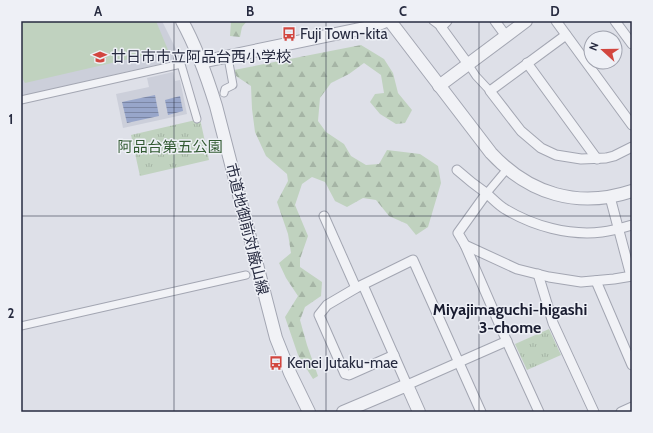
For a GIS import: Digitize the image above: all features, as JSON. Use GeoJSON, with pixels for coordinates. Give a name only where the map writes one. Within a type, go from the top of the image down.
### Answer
{"type":"FeatureCollection","features":[{"type":"Feature","properties":{"kind":"street","name":"市道地御前対厳山線"},"geometry":{"type":"LineString","coordinates":[[182,21],[201,62],[216,106],[276,338],[290,373],[309,412]]}},
{"type":"Feature","properties":{"kind":"street"},"geometry":{"type":"LineString","coordinates":[[201,62],[374,26],[386,21]]}},
{"type":"Feature","properties":{"kind":"street"},"geometry":{"type":"LineString","coordinates":[[390,21],[491,153],[506,169],[532,186],[557,195],[597,198],[610,197],[632,191]]}},
{"type":"Feature","properties":{"kind":"street"},"geometry":{"type":"LineString","coordinates":[[433,21],[444,24],[476,76],[490,91],[521,131],[541,148],[556,155],[581,159],[598,159],[614,156],[632,147]]}},
{"type":"Feature","properties":{"kind":"street"},"geometry":{"type":"LineString","coordinates":[[495,21],[506,36]]}},
{"type":"Feature","properties":{"kind":"street"},"geometry":{"type":"LineString","coordinates":[[439,86],[526,21]]}},
{"type":"Feature","properties":{"kind":"street"},"geometry":{"type":"LineString","coordinates":[[556,21],[632,125]]}},
{"type":"Feature","properties":{"kind":"street"},"geometry":{"type":"LineString","coordinates":[[615,21],[632,44]]}},
{"type":"Feature","properties":{"kind":"street"},"geometry":{"type":"LineString","coordinates":[[490,91],[566,35]]}},
{"type":"Feature","properties":{"kind":"street"},"geometry":{"type":"LineString","coordinates":[[224,92],[225,89],[233,85],[229,63]]}},
{"type":"Feature","properties":{"kind":"street"},"geometry":{"type":"LineString","coordinates":[[527,63],[598,159]]}},
{"type":"Feature","properties":{"kind":"street"},"geometry":{"type":"LineString","coordinates":[[21,100],[183,64],[197,120]]}},
{"type":"Feature","properties":{"kind":"street"},"geometry":{"type":"LineString","coordinates":[[506,169],[486,194],[458,234],[465,245],[539,412]]}},
{"type":"Feature","properties":{"kind":"street"},"geometry":{"type":"LineString","coordinates":[[457,170],[503,208],[534,223],[550,228],[584,233],[603,232],[632,225]]}},
{"type":"Feature","properties":{"kind":"street"},"geometry":{"type":"LineString","coordinates":[[465,245],[517,269],[549,277],[581,282],[632,276],[610,197]]}},
{"type":"Feature","properties":{"kind":"street"},"geometry":{"type":"LineString","coordinates":[[324,216],[394,355],[419,412]]}},
{"type":"Feature","properties":{"kind":"street"},"geometry":{"type":"LineString","coordinates":[[394,355],[350,375],[345,374],[319,315],[327,305],[413,260],[481,412]]}},
{"type":"Feature","properties":{"kind":"street"},"geometry":{"type":"LineString","coordinates":[[538,274],[554,323],[594,412]]}},
{"type":"Feature","properties":{"kind":"street"},"geometry":{"type":"LineString","coordinates":[[21,326],[246,275]]}},
{"type":"Feature","properties":{"kind":"street"},"geometry":{"type":"LineString","coordinates":[[596,281],[632,365]]}},
{"type":"Feature","properties":{"kind":"street"},"geometry":{"type":"LineString","coordinates":[[343,412],[507,342]]}},
{"type":"Feature","properties":{"kind":"street"},"geometry":{"type":"LineString","coordinates":[[621,412],[632,407]]}},
{"type":"Feature","properties":{"kind":"shaded area","name":"廿日市市立阿品台西小学校"},"geometry":{"type":"Polygon","coordinates":[[[21,21],[162,21],[179,55],[178,60],[21,96],[21,21]]]}},
{"type":"Feature","properties":{"kind":"shaded area","name":"廿日市市立阿品台西小学校"},"geometry":{"type":"Polygon","coordinates":[[[173,72],[175,81],[180,80],[187,114],[123,128],[116,94],[149,87],[147,78],[173,72]]]}},
{"type":"Feature","properties":{"kind":"green space","name":"廿日市市立阿品台西小学校"},"geometry":{"type":"Polygon","coordinates":[[[21,21],[156,21],[168,50],[25,83],[21,76],[21,21]]]}},
{"type":"Feature","properties":{"kind":"green space"},"geometry":{"type":"Polygon","coordinates":[[[231,21],[247,21],[242,27],[240,37],[230,36],[231,21]]]}},
{"type":"Feature","properties":{"kind":"green space"},"geometry":{"type":"Polygon","coordinates":[[[361,45],[384,59],[393,73],[398,93],[412,110],[405,123],[396,124],[380,114],[370,102],[375,94],[384,93],[381,75],[364,63],[349,74],[331,83],[320,98],[318,121],[326,132],[344,144],[351,156],[366,165],[379,164],[387,150],[420,154],[438,166],[441,183],[428,227],[416,235],[407,224],[389,216],[376,200],[363,198],[347,207],[335,201],[325,182],[312,177],[302,184],[295,205],[308,236],[300,259],[300,267],[322,282],[321,296],[305,307],[300,320],[318,376],[313,379],[298,355],[285,317],[298,296],[286,278],[279,263],[291,253],[288,234],[277,202],[288,181],[287,174],[266,156],[255,132],[251,86],[236,76],[234,70],[361,45]]]}},
{"type":"Feature","properties":{"kind":"green space","name":"阿品台第五公園"},"geometry":{"type":"Polygon","coordinates":[[[200,119],[209,160],[140,176],[131,135],[200,119]]]}},
{"type":"Feature","properties":{"kind":"green space"},"geometry":{"type":"Polygon","coordinates":[[[549,329],[561,355],[527,370],[515,344],[549,329]]]}},
{"type":"Feature","properties":{"kind":"water"},"geometry":{"type":"Polygon","coordinates":[[[155,95],[159,116],[127,123],[122,102],[155,95]]]}},
{"type":"Feature","properties":{"kind":"water"},"geometry":{"type":"Polygon","coordinates":[[[180,96],[183,111],[168,115],[165,100],[180,96]]]}},
{"type":"Feature","properties":{"kind":"place","name":"Fuji Town-kita"},"geometry":{"type":"Point","coordinates":[289,34]}},
{"type":"Feature","properties":{"kind":"place","name":"廿日市市立阿品台西小学校"},"geometry":{"type":"Point","coordinates":[100,57]}},
{"type":"Feature","properties":{"kind":"place","name":"Kenei Jutaku-mae"},"geometry":{"type":"Point","coordinates":[276,363]}},
{"type":"Feature","properties":{"kind":"district","name":"Miyajimaguchi-higashi 3-chome"},"geometry":{"type":"Point","coordinates":[510,318]}}]}
